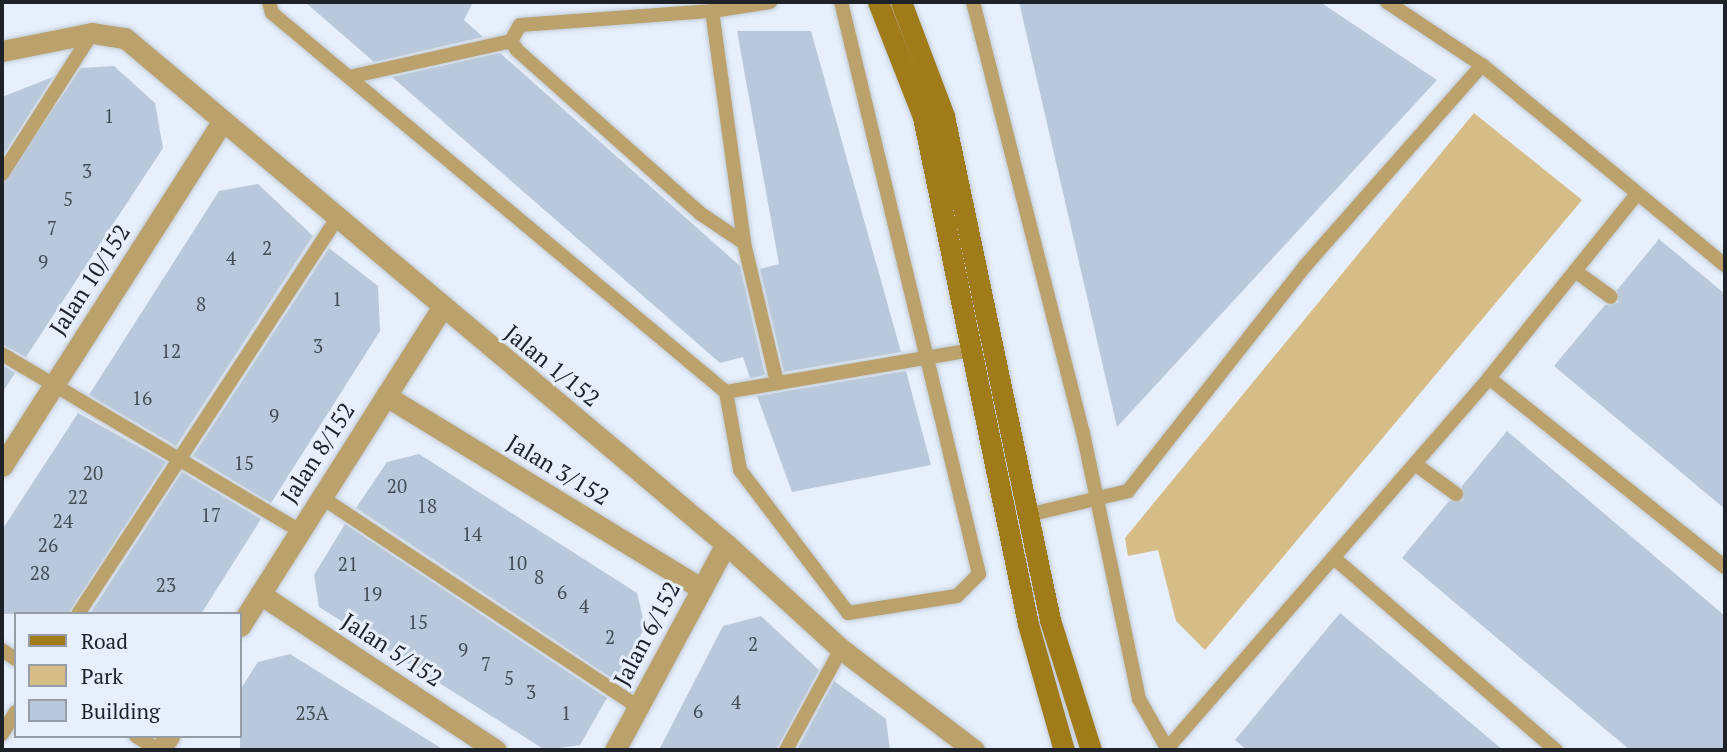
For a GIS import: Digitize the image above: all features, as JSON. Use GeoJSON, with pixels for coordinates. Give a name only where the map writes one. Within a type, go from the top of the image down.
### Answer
{"type":"FeatureCollection","features":[{"type":"Feature","properties":{"kind":"street"},"geometry":{"type":"LineString","coordinates":[[878,2],[923,117],[1028,624],[1064,750]]}},
{"type":"Feature","properties":{"kind":"street"},"geometry":{"type":"LineString","coordinates":[[901,2],[944,116],[1050,620],[1091,750]]}},
{"type":"Feature","properties":{"kind":"street"},"geometry":{"type":"LineString","coordinates":[[2,51],[92,33]]}},
{"type":"Feature","properties":{"kind":"street","name":"Jalan 1/152"},"geometry":{"type":"LineString","coordinates":[[92,33],[125,38],[441,309],[726,544],[946,741],[974,750]]}},
{"type":"Feature","properties":{"kind":"street","name":"Jalan 10/152"},"geometry":{"type":"LineString","coordinates":[[2,466],[222,122]]}},
{"type":"Feature","properties":{"kind":"street","name":"Jalan 8/152"},"geometry":{"type":"LineString","coordinates":[[242,623],[441,309]]}},
{"type":"Feature","properties":{"kind":"street"},"geometry":{"type":"LineString","coordinates":[[971,350],[993,347]]}},
{"type":"Feature","properties":{"kind":"street","name":"Jalan 3/152"},"geometry":{"type":"LineString","coordinates":[[386,396],[702,589]]}},
{"type":"Feature","properties":{"kind":"street","name":"Jalan 6/152"},"geometry":{"type":"LineString","coordinates":[[615,750],[726,544]]}},
{"type":"Feature","properties":{"kind":"street","name":"Jalan 5/152"},"geometry":{"type":"LineString","coordinates":[[260,594],[496,750]]}},
{"type":"Feature","properties":{"kind":"lane"},"geometry":{"type":"LineString","coordinates":[[269,2],[272,13],[726,392],[740,470],[848,613],[957,597],[979,574],[841,2]]}},
{"type":"Feature","properties":{"kind":"lane"},"geometry":{"type":"LineString","coordinates":[[349,77],[511,41],[520,25],[557,18],[712,11],[770,2]]}},
{"type":"Feature","properties":{"kind":"lane"},"geometry":{"type":"LineString","coordinates":[[974,2],[1097,501],[1139,699],[1166,750],[1489,378],[1636,195]]}},
{"type":"Feature","properties":{"kind":"lane"},"geometry":{"type":"LineString","coordinates":[[1387,2],[1482,65],[1636,195],[1725,265]]}},
{"type":"Feature","properties":{"kind":"lane"},"geometry":{"type":"LineString","coordinates":[[712,11],[744,243],[777,383]]}},
{"type":"Feature","properties":{"kind":"lane"},"geometry":{"type":"LineString","coordinates":[[2,174],[92,33]]}},
{"type":"Feature","properties":{"kind":"lane"},"geometry":{"type":"LineString","coordinates":[[511,41],[701,214],[744,243]]}},
{"type":"Feature","properties":{"kind":"lane"},"geometry":{"type":"LineString","coordinates":[[1028,515],[1097,501],[1128,491],[1305,266],[1482,65]]}},
{"type":"Feature","properties":{"kind":"lane"},"geometry":{"type":"LineString","coordinates":[[79,612],[336,219]]}},
{"type":"Feature","properties":{"kind":"lane"},"geometry":{"type":"LineString","coordinates":[[1575,271],[1611,297]]}},
{"type":"Feature","properties":{"kind":"lane"},"geometry":{"type":"LineString","coordinates":[[726,392],[971,350]]}},
{"type":"Feature","properties":{"kind":"lane"},"geometry":{"type":"LineString","coordinates":[[2,354],[300,531]]}},
{"type":"Feature","properties":{"kind":"lane"},"geometry":{"type":"LineString","coordinates":[[1489,378],[1725,566]]}},
{"type":"Feature","properties":{"kind":"lane"},"geometry":{"type":"LineString","coordinates":[[1415,464],[1456,494]]}},
{"type":"Feature","properties":{"kind":"lane"},"geometry":{"type":"LineString","coordinates":[[321,497],[638,706]]}},
{"type":"Feature","properties":{"kind":"lane"},"geometry":{"type":"LineString","coordinates":[[1334,558],[1556,750]]}},
{"type":"Feature","properties":{"kind":"lane"},"geometry":{"type":"LineString","coordinates":[[786,750],[841,649]]}},
{"type":"Feature","properties":{"kind":"lane"},"geometry":{"type":"LineString","coordinates":[[2,734],[14,715]]}},
{"type":"Feature","properties":{"kind":"lane"},"geometry":{"type":"LineString","coordinates":[[139,738],[159,750]]}},
{"type":"Feature","properties":{"kind":"green space"},"geometry":{"type":"Polygon","coordinates":[[[1474,113],[1582,200],[1205,650],[1176,621],[1158,550],[1128,556],[1125,538],[1474,113]]]}},
{"type":"Feature","properties":{"kind":"building"},"geometry":{"type":"Polygon","coordinates":[[[305,2],[473,2],[464,20],[483,37],[374,62],[305,2]]]}},
{"type":"Feature","properties":{"kind":"building"},"geometry":{"type":"Polygon","coordinates":[[[1019,2],[1320,2],[1437,80],[1117,427],[1019,2]]]}},
{"type":"Feature","properties":{"kind":"building"},"geometry":{"type":"Polygon","coordinates":[[[737,31],[811,31],[901,352],[784,372],[760,269],[779,264],[737,31]]]}},
{"type":"Feature","properties":{"kind":"building"},"geometry":{"type":"Polygon","coordinates":[[[500,53],[740,266],[765,375],[750,378],[743,357],[720,363],[392,77],[500,53]]]}},
{"type":"Feature","properties":{"kind":"building"},"geometry":{"type":"Polygon","coordinates":[[[114,66],[155,103],[163,148],[26,357],[2,344],[2,184],[81,68],[114,66]]]}},
{"type":"Feature","properties":{"kind":"building"},"geometry":{"type":"Polygon","coordinates":[[[53,77],[2,157],[2,97],[53,77]]]}},
{"type":"Feature","properties":{"kind":"building"},"geometry":{"type":"Polygon","coordinates":[[[258,184],[313,236],[176,446],[89,395],[219,191],[258,184]]]}},
{"type":"Feature","properties":{"kind":"building"},"geometry":{"type":"Polygon","coordinates":[[[1659,239],[1725,294],[1725,509],[1554,366],[1605,305],[1618,303],[1617,290],[1659,239]]]}},
{"type":"Feature","properties":{"kind":"building"},"geometry":{"type":"Polygon","coordinates":[[[329,248],[378,286],[380,331],[271,503],[193,456],[329,248]]]}},
{"type":"Feature","properties":{"kind":"building"},"geometry":{"type":"Polygon","coordinates":[[[2,365],[15,373],[2,393],[2,365]]]}},
{"type":"Feature","properties":{"kind":"building"},"geometry":{"type":"Polygon","coordinates":[[[906,371],[931,465],[792,492],[757,396],[906,371]]]}},
{"type":"Feature","properties":{"kind":"building"},"geometry":{"type":"Polygon","coordinates":[[[78,413],[166,462],[69,612],[2,614],[2,530],[78,413]]]}},
{"type":"Feature","properties":{"kind":"building"},"geometry":{"type":"Polygon","coordinates":[[[1507,431],[1725,616],[1725,750],[1630,750],[1402,558],[1449,501],[1463,500],[1462,486],[1507,431]]]}},
{"type":"Feature","properties":{"kind":"building"},"geometry":{"type":"Polygon","coordinates":[[[419,454],[637,593],[645,627],[616,681],[356,508],[387,462],[419,454]]]}},
{"type":"Feature","properties":{"kind":"building"},"geometry":{"type":"Polygon","coordinates":[[[182,472],[261,519],[202,612],[91,612],[182,472]]]}},
{"type":"Feature","properties":{"kind":"building"},"geometry":{"type":"Polygon","coordinates":[[[345,524],[607,698],[580,745],[545,750],[319,607],[314,575],[345,524]]]}},
{"type":"Feature","properties":{"kind":"building"},"geometry":{"type":"Polygon","coordinates":[[[1340,613],[1503,750],[1247,750],[1235,740],[1340,613]]]}},
{"type":"Feature","properties":{"kind":"building"},"geometry":{"type":"Polygon","coordinates":[[[761,616],[819,670],[776,750],[659,750],[723,626],[761,616]]]}},
{"type":"Feature","properties":{"kind":"building"},"geometry":{"type":"Polygon","coordinates":[[[290,654],[444,750],[240,750],[242,687],[258,662],[290,654]]]}},
{"type":"Feature","properties":{"kind":"building"},"geometry":{"type":"Polygon","coordinates":[[[834,681],[886,719],[890,750],[797,750],[834,681]]]}}]}
